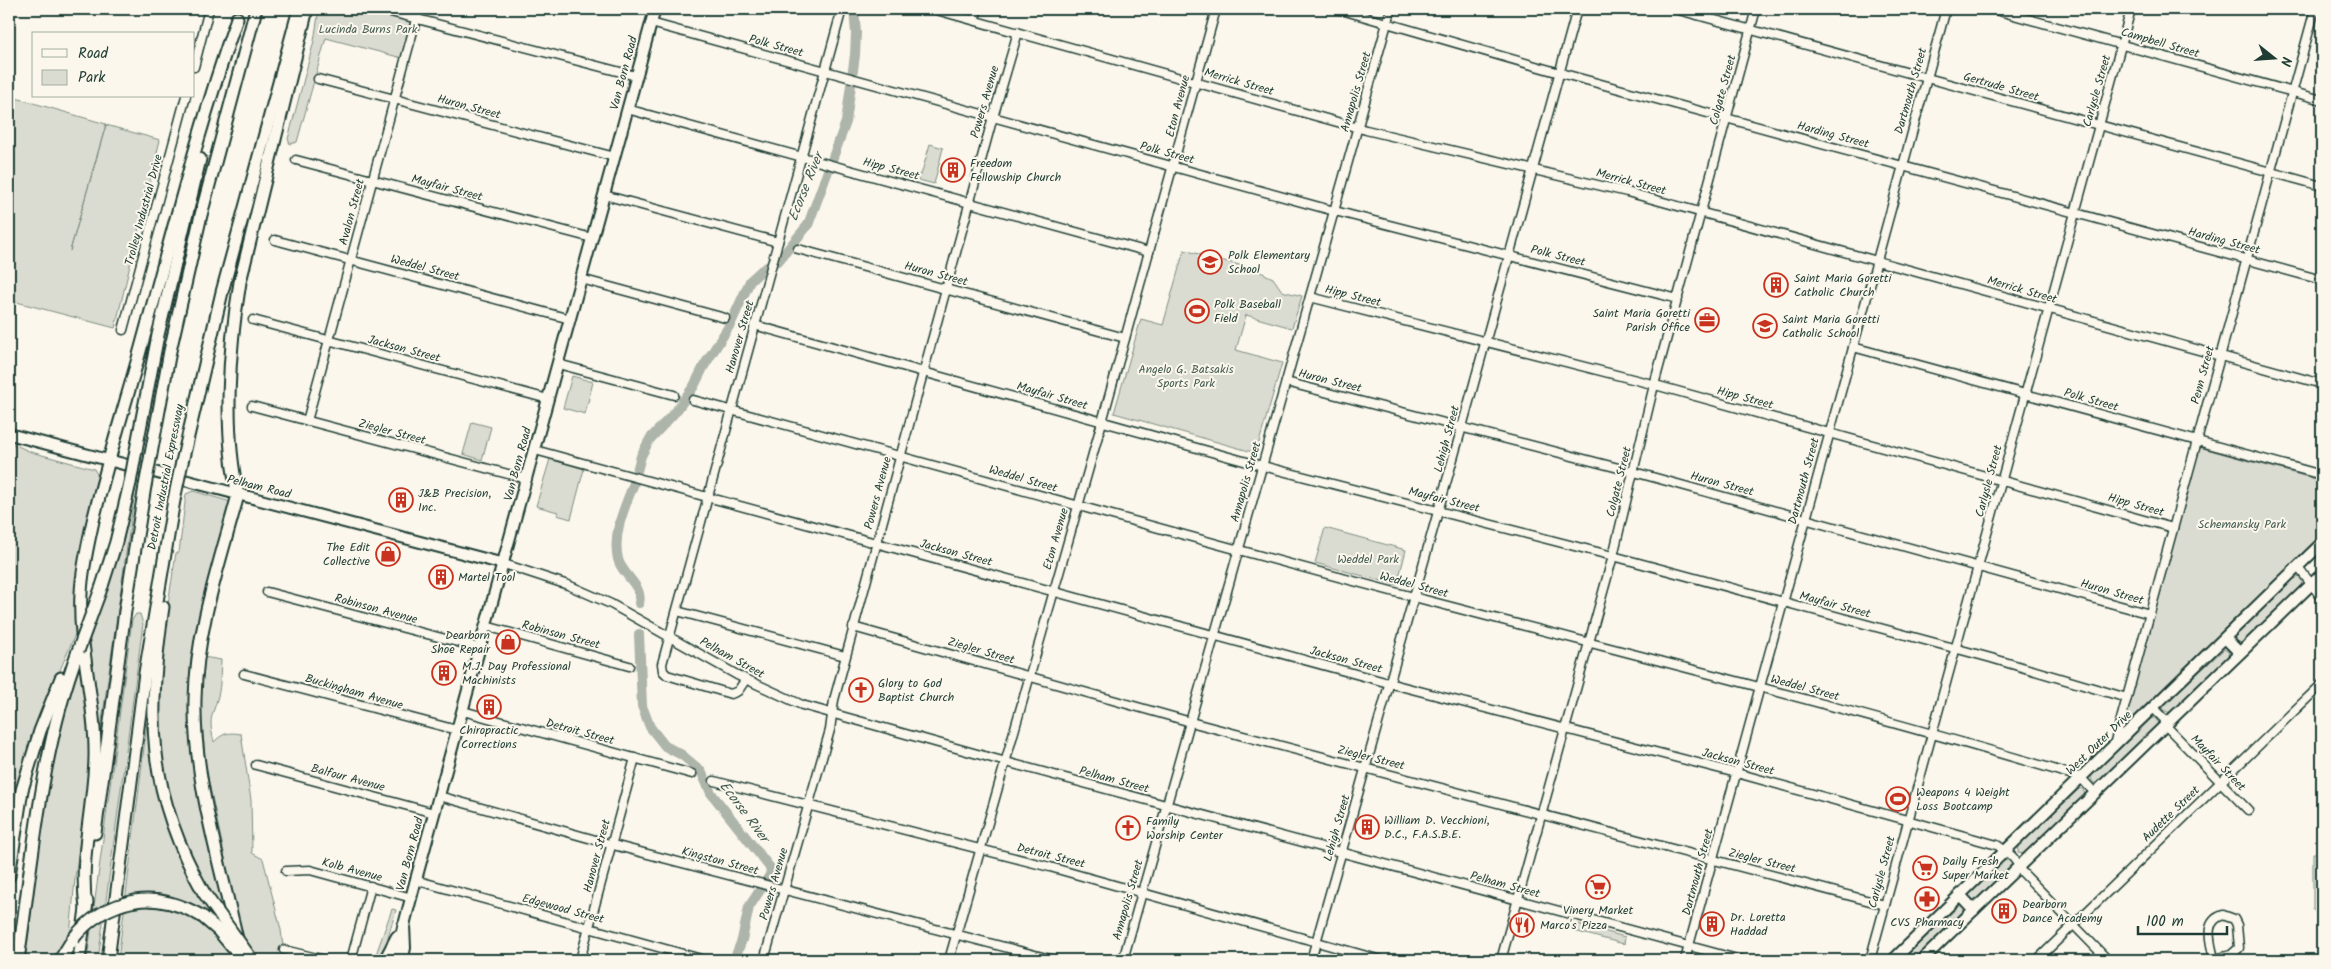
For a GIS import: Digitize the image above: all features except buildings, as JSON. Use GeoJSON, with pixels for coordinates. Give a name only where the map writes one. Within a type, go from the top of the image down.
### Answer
{"type":"FeatureCollection","features":[{"type":"Feature","properties":{"kind":"highway","name":"Detroit Industrial Expressway"},"geometry":{"type":"LineString","coordinates":[[79,960],[123,629],[145,486],[170,351],[201,215],[256,9]]}},
{"type":"Feature","properties":{"kind":"highway","name":"Detroit Industrial Expressway"},"geometry":{"type":"LineString","coordinates":[[108,960],[145,673],[173,505],[225,283],[299,9]]}},
{"type":"Feature","properties":{"kind":"highway"},"geometry":{"type":"LineString","coordinates":[[242,960],[201,774],[195,700],[199,648],[204,622],[238,495],[234,478],[230,395],[234,314],[242,273],[307,9]]}},
{"type":"Feature","properties":{"kind":"highway"},"geometry":{"type":"LineString","coordinates":[[18,960],[50,741],[77,652],[102,586],[116,542],[178,251],[239,14]]}},
{"type":"Feature","properties":{"kind":"highway"},"geometry":{"type":"LineString","coordinates":[[86,908],[82,884],[95,759],[95,730],[80,614],[80,591],[86,555],[109,461],[199,133],[239,14]]}},
{"type":"Feature","properties":{"kind":"highway"},"geometry":{"type":"LineString","coordinates":[[173,505],[172,544],[155,663],[153,726],[160,782],[174,830],[204,893],[252,960]]}},
{"type":"Feature","properties":{"kind":"highway"},"geometry":{"type":"LineString","coordinates":[[9,876],[22,790],[32,754],[49,705],[68,663],[77,652]]}},
{"type":"Feature","properties":{"kind":"highway"},"geometry":{"type":"LineString","coordinates":[[60,960],[72,939],[92,919],[110,908],[145,900],[180,906],[203,917],[218,930],[242,960]]}},
{"type":"Feature","properties":{"kind":"highway"},"geometry":{"type":"LineString","coordinates":[[396,960],[404,925]]}},
{"type":"Feature","properties":{"kind":"highway"},"geometry":{"type":"LineString","coordinates":[[385,960],[397,937]]}},
{"type":"Feature","properties":{"kind":"main road","name":"Van Born Road"},"geometry":{"type":"LineString","coordinates":[[389,960],[397,937],[404,925],[412,898],[655,9]]}},
{"type":"Feature","properties":{"kind":"main road","name":"Pelham Road"},"geometry":{"type":"LineString","coordinates":[[9,434],[504,564]]}},
{"type":"Feature","properties":{"kind":"main road","name":"West Outer Drive"},"geometry":{"type":"LineString","coordinates":[[1893,960],[2322,544]]}},
{"type":"Feature","properties":{"kind":"main road"},"geometry":{"type":"LineString","coordinates":[[1922,960],[2239,652],[2322,574]]}},
{"type":"Feature","properties":{"kind":"main road"},"geometry":{"type":"LineString","coordinates":[[2225,638],[2239,652]]}},
{"type":"Feature","properties":{"kind":"main road"},"geometry":{"type":"LineString","coordinates":[[1960,895],[1974,910]]}},
{"type":"Feature","properties":{"kind":"main road","name":"Van Born Road"},"geometry":{"type":"LineString","coordinates":[[402,960],[405,948],[404,925]]}},
{"type":"Feature","properties":{"kind":"street"},"geometry":{"type":"LineString","coordinates":[[195,63],[209,9]]}},
{"type":"Feature","properties":{"kind":"street"},"geometry":{"type":"LineString","coordinates":[[379,9],[636,76]]}},
{"type":"Feature","properties":{"kind":"street","name":"Avalon Street"},"geometry":{"type":"LineString","coordinates":[[307,421],[419,9]]}},
{"type":"Feature","properties":{"kind":"street","name":"Hanover Street"},"geometry":{"type":"LineString","coordinates":[[746,679],[738,691],[730,694],[667,675],[663,671],[662,664],[842,9]]}},
{"type":"Feature","properties":{"kind":"street","name":"Merrick Street"},"geometry":{"type":"LineString","coordinates":[[933,9],[1358,128],[1532,169],[1701,213],[2322,384]]}},
{"type":"Feature","properties":{"kind":"street"},"geometry":{"type":"LineString","coordinates":[[974,20],[978,9]]}},
{"type":"Feature","properties":{"kind":"street","name":"Eton Avenue"},"geometry":{"type":"LineString","coordinates":[[949,960],[1174,166],[1216,9]]}},
{"type":"Feature","properties":{"kind":"street","name":"Harding Street"},"geometry":{"type":"LineString","coordinates":[[1338,9],[1902,166],[2322,280]]}},
{"type":"Feature","properties":{"kind":"street","name":"Annapolis Street"},"geometry":{"type":"LineString","coordinates":[[1123,960],[1391,9]]}},
{"type":"Feature","properties":{"kind":"street","name":"Lehigh Street"},"geometry":{"type":"LineString","coordinates":[[1311,960],[1462,428],[1577,9]]}},
{"type":"Feature","properties":{"kind":"street","name":"Gertrude Street"},"geometry":{"type":"LineString","coordinates":[[1674,9],[2322,186]]}},
{"type":"Feature","properties":{"kind":"street","name":"Colgate Street"},"geometry":{"type":"LineString","coordinates":[[1501,960],[1613,556],[1654,385],[1756,9]]}},
{"type":"Feature","properties":{"kind":"street","name":"Dartmouth Street"},"geometry":{"type":"LineString","coordinates":[[1685,960],[1946,9]]}},
{"type":"Feature","properties":{"kind":"street","name":"Campbell Street"},"geometry":{"type":"LineString","coordinates":[[1992,9],[2322,100]]}},
{"type":"Feature","properties":{"kind":"street","name":"Carlysle Street"},"geometry":{"type":"LineString","coordinates":[[1870,960],[2002,480],[2024,393],[2131,9]]}},
{"type":"Feature","properties":{"kind":"street","name":"Penn Street"},"geometry":{"type":"LineString","coordinates":[[2113,746],[2315,10]]}},
{"type":"Feature","properties":{"kind":"street","name":"Polk Street"},"geometry":{"type":"LineString","coordinates":[[651,23],[1334,210],[1678,299]]}},
{"type":"Feature","properties":{"kind":"street","name":"Powers Avenue"},"geometry":{"type":"LineString","coordinates":[[764,960],[830,730],[831,715],[845,656],[992,116],[1018,32]]}},
{"type":"Feature","properties":{"kind":"street","name":"Huron Street"},"geometry":{"type":"LineString","coordinates":[[318,79],[615,157]]}},
{"type":"Feature","properties":{"kind":"street","name":"Trolley Industrial Drive"},"geometry":{"type":"LineString","coordinates":[[123,330],[185,98]]}},
{"type":"Feature","properties":{"kind":"street","name":"Hipp Street"},"geometry":{"type":"LineString","coordinates":[[627,109],[1149,252]]}},
{"type":"Feature","properties":{"kind":"street","name":"Mayfair Street"},"geometry":{"type":"LineString","coordinates":[[296,160],[592,238]]}},
{"type":"Feature","properties":{"kind":"street"},"geometry":{"type":"LineString","coordinates":[[604,195],[778,242]]}},
{"type":"Feature","properties":{"kind":"street","name":"Weddel Street"},"geometry":{"type":"LineString","coordinates":[[275,240],[570,319]]}},
{"type":"Feature","properties":{"kind":"street","name":"Huron Street"},"geometry":{"type":"LineString","coordinates":[[798,248],[1125,338]]}},
{"type":"Feature","properties":{"kind":"street"},"geometry":{"type":"LineString","coordinates":[[581,279],[725,318]]}},
{"type":"Feature","properties":{"kind":"street","name":"Hipp Street"},"geometry":{"type":"LineString","coordinates":[[1310,297],[1485,340],[1654,385],[2173,528]]}},
{"type":"Feature","properties":{"kind":"street","name":"Jackson Street"},"geometry":{"type":"LineString","coordinates":[[253,320],[548,399]]}},
{"type":"Feature","properties":{"kind":"street","name":"Mayfair Street"},"geometry":{"type":"LineString","coordinates":[[754,325],[1102,422],[1955,648],[2127,698]]}},
{"type":"Feature","properties":{"kind":"street","name":"Polk Street"},"geometry":{"type":"LineString","coordinates":[[1853,347],[2322,476]]}},
{"type":"Feature","properties":{"kind":"street"},"geometry":{"type":"LineString","coordinates":[[558,364],[674,395]]}},
{"type":"Feature","properties":{"kind":"street","name":"Huron Street"},"geometry":{"type":"LineString","coordinates":[[1286,382],[1634,472],[2150,614]]}},
{"type":"Feature","properties":{"kind":"street","name":"Weddel Street"},"geometry":{"type":"LineString","coordinates":[[693,400],[1413,597],[1932,734],[2081,778]]}},
{"type":"Feature","properties":{"kind":"street","name":"Ziegler Street"},"geometry":{"type":"LineString","coordinates":[[252,406],[527,479]]}},
{"type":"Feature","properties":{"kind":"street","name":"Jackson Street"},"geometry":{"type":"LineString","coordinates":[[535,450],[1215,636],[1736,773],[1997,845],[2014,857],[2021,871],[2108,960]]}},
{"type":"Feature","properties":{"kind":"street","name":"Pelham Street"},"geometry":{"type":"LineString","coordinates":[[504,564],[581,590],[670,636],[746,679],[802,706],[1741,960]]}},
{"type":"Feature","properties":{"kind":"street"},"geometry":{"type":"LineString","coordinates":[[2298,567],[2322,598]]}},
{"type":"Feature","properties":{"kind":"street","name":"Robinson Avenue"},"geometry":{"type":"LineString","coordinates":[[267,592],[480,648]]}},
{"type":"Feature","properties":{"kind":"street"},"geometry":{"type":"LineString","coordinates":[[677,611],[845,656]]}},
{"type":"Feature","properties":{"kind":"street","name":"Robinson Street"},"geometry":{"type":"LineString","coordinates":[[486,626],[629,666]]}},
{"type":"Feature","properties":{"kind":"street","name":"Ziegler Street"},"geometry":{"type":"LineString","coordinates":[[853,627],[1190,722],[1885,905]]}},
{"type":"Feature","properties":{"kind":"street","name":"Buckingham Avenue"},"geometry":{"type":"LineString","coordinates":[[244,674],[457,730]]}},
{"type":"Feature","properties":{"kind":"street","name":"Audette Street"},"geometry":{"type":"LineString","coordinates":[[2037,960],[2322,684]]}},
{"type":"Feature","properties":{"kind":"street","name":"Mayfair Street"},"geometry":{"type":"LineString","coordinates":[[2153,708],[2248,810]]}},
{"type":"Feature","properties":{"kind":"street","name":"Detroit Street"},"geometry":{"type":"LineString","coordinates":[[463,711],[692,774]]}},
{"type":"Feature","properties":{"kind":"street","name":"Hanover Street"},"geometry":{"type":"LineString","coordinates":[[580,960],[635,758]]}},
{"type":"Feature","properties":{"kind":"street","name":"Balfour Avenue"},"geometry":{"type":"LineString","coordinates":[[256,765],[434,813]]}},
{"type":"Feature","properties":{"kind":"street"},"geometry":{"type":"LineString","coordinates":[[2081,778],[2094,792]]}},
{"type":"Feature","properties":{"kind":"street","name":"Detroit Street"},"geometry":{"type":"LineString","coordinates":[[714,781],[1142,892],[1381,960]]}},
{"type":"Feature","properties":{"kind":"street","name":"Kingston Street"},"geometry":{"type":"LineString","coordinates":[[439,796],[771,887],[1054,960]]}},
{"type":"Feature","properties":{"kind":"street","name":"Kolb Avenue"},"geometry":{"type":"LineString","coordinates":[[286,872],[310,870],[412,898]]}},
{"type":"Feature","properties":{"kind":"street","name":"Edgewood Street"},"geometry":{"type":"LineString","coordinates":[[416,880],[704,960]]}},
{"type":"Feature","properties":{"kind":"street"},"geometry":{"type":"LineString","coordinates":[[351,960],[371,886]]}},
{"type":"Feature","properties":{"kind":"street"},"geometry":{"type":"LineString","coordinates":[[2229,916],[2237,925],[2239,948],[2231,955],[2214,960],[2210,924],[2217,917],[2229,916]]}},
{"type":"Feature","properties":{"kind":"street"},"geometry":{"type":"LineString","coordinates":[[284,950],[325,960]]}},
{"type":"Feature","properties":{"kind":"green space","name":"Lucinda Burns Park"},"geometry":{"type":"Polygon","coordinates":[[[319,9],[363,9],[411,21],[402,58],[326,38],[297,142],[290,144],[288,139],[314,41],[319,9]]]}},
{"type":"Feature","properties":{"kind":"green space"},"geometry":{"type":"Polygon","coordinates":[[[9,96],[106,124],[70,251],[106,125],[160,140],[115,328],[9,300],[9,96]]]}},
{"type":"Feature","properties":{"kind":"green space"},"geometry":{"type":"Polygon","coordinates":[[[930,144],[943,148],[934,184],[915,179],[916,174],[921,175],[930,144]]]}},
{"type":"Feature","properties":{"kind":"green space","name":"Angelo G. Batsakis Sports Park"},"geometry":{"type":"Polygon","coordinates":[[[1184,250],[1254,269],[1273,278],[1282,291],[1302,296],[1292,328],[1246,315],[1236,350],[1282,363],[1256,453],[1114,413],[1141,319],[1163,325],[1184,250]]]}},
{"type":"Feature","properties":{"kind":"green space"},"geometry":{"type":"Polygon","coordinates":[[[572,376],[593,382],[585,414],[563,408],[572,376]]]}},
{"type":"Feature","properties":{"kind":"green space"},"geometry":{"type":"Polygon","coordinates":[[[472,422],[491,427],[482,460],[463,454],[472,422]]]}},
{"type":"Feature","properties":{"kind":"green space"},"geometry":{"type":"Polygon","coordinates":[[[9,442],[31,452],[94,469],[98,480],[79,564],[75,608],[76,632],[58,675],[14,808],[9,839],[9,442]]]}},
{"type":"Feature","properties":{"kind":"green space","name":"Schemansky Park"},"geometry":{"type":"Polygon","coordinates":[[[2199,447],[2322,481],[2322,534],[2127,723],[2125,719],[2199,447]]]}},
{"type":"Feature","properties":{"kind":"green space"},"geometry":{"type":"Polygon","coordinates":[[[550,459],[584,469],[571,519],[557,515],[558,512],[536,506],[550,459]]]}},
{"type":"Feature","properties":{"kind":"green space"},"geometry":{"type":"Polygon","coordinates":[[[135,491],[100,735],[87,647],[121,550],[135,491]]]}},
{"type":"Feature","properties":{"kind":"green space"},"geometry":{"type":"Polygon","coordinates":[[[193,491],[231,502],[190,696],[236,960],[118,960],[147,723],[149,724],[160,800],[170,834],[184,867],[201,898],[210,891],[188,850],[176,821],[166,791],[159,748],[158,692],[163,636],[176,553],[179,553],[186,494],[193,491]]]}},
{"type":"Feature","properties":{"kind":"green space","name":"Weddel Park"},"geometry":{"type":"Polygon","coordinates":[[[1325,528],[1406,550],[1397,585],[1315,563],[1325,528]]]}},
{"type":"Feature","properties":{"kind":"green space"},"geometry":{"type":"Polygon","coordinates":[[[2299,577],[2302,581],[2301,586],[2242,643],[2236,641],[2236,636],[2294,579],[2299,577]]]}},
{"type":"Feature","properties":{"kind":"green space"},"geometry":{"type":"Polygon","coordinates":[[[136,614],[140,614],[143,624],[98,960],[87,960],[132,620],[136,614]]]}},
{"type":"Feature","properties":{"kind":"green space"},"geometry":{"type":"Polygon","coordinates":[[[2224,649],[2229,652],[2227,658],[2170,713],[2163,710],[2164,705],[2224,649]]]}},
{"type":"Feature","properties":{"kind":"green space"},"geometry":{"type":"Polygon","coordinates":[[[203,657],[221,660],[219,692],[212,718],[212,734],[214,742],[226,734],[241,734],[251,800],[252,853],[263,859],[281,930],[284,955],[310,960],[247,960],[206,769],[200,699],[203,657]]]}},
{"type":"Feature","properties":{"kind":"green space"},"geometry":{"type":"Polygon","coordinates":[[[82,661],[90,737],[88,780],[75,878],[68,960],[25,960],[50,771],[58,733],[82,661]]]}},
{"type":"Feature","properties":{"kind":"green space"},"geometry":{"type":"Polygon","coordinates":[[[2152,718],[2156,718],[2158,724],[2097,784],[2092,782],[2091,776],[2152,718]]]}},
{"type":"Feature","properties":{"kind":"green space"},"geometry":{"type":"Polygon","coordinates":[[[2080,788],[2083,789],[2085,795],[2027,852],[2024,854],[2018,853],[2019,846],[2080,788]]]}},
{"type":"Feature","properties":{"kind":"green space"},"geometry":{"type":"Polygon","coordinates":[[[2313,853],[2322,853],[2322,914],[2317,914],[2313,910],[2313,853]]]}},
{"type":"Feature","properties":{"kind":"green space"},"geometry":{"type":"Polygon","coordinates":[[[2008,860],[2012,863],[2011,867],[1975,903],[1968,896],[2004,861],[2008,860]]]}},
{"type":"Feature","properties":{"kind":"green space"},"geometry":{"type":"Polygon","coordinates":[[[1961,904],[1967,911],[1916,960],[1902,960],[1961,904]]]}},
{"type":"Feature","properties":{"kind":"green space"},"geometry":{"type":"Polygon","coordinates":[[[392,909],[396,910],[381,960],[374,960],[392,909]]]}},
{"type":"Feature","properties":{"kind":"green space"},"geometry":{"type":"Polygon","coordinates":[[[1578,924],[1625,937],[1624,944],[1574,931],[1578,924]]]}},
{"type":"Feature","properties":{"kind":"waterway","name":"Ecorse River"},"geometry":{"type":"LineString","coordinates":[[637,471],[641,456],[650,439],[676,411],[694,386],[704,366],[731,323],[750,281],[762,270],[779,260],[808,225],[846,122],[855,55],[854,9]]}},
{"type":"Feature","properties":{"kind":"waterway","name":"Ecorse River"},"geometry":{"type":"LineString","coordinates":[[634,483],[620,520],[617,549],[620,564],[638,591],[639,603]]}},
{"type":"Feature","properties":{"kind":"waterway","name":"Ecorse River"},"geometry":{"type":"LineString","coordinates":[[639,634],[642,706],[650,727],[665,746],[682,755],[701,771],[711,793],[771,869],[770,875],[749,907],[742,940],[734,960]]}},
{"type":"Feature","properties":{"kind":"place","name":"Freedom Fellowship Church"},"geometry":{"type":"Point","coordinates":[953,170]}},
{"type":"Feature","properties":{"kind":"place","name":"Polk Elementary School"},"geometry":{"type":"Point","coordinates":[1210,262]}},
{"type":"Feature","properties":{"kind":"place","name":"Saint Maria Goretti Catholic Church"},"geometry":{"type":"Point","coordinates":[1776,285]}},
{"type":"Feature","properties":{"kind":"place","name":"Polk Baseball Field"},"geometry":{"type":"Point","coordinates":[1197,311]}},
{"type":"Feature","properties":{"kind":"place","name":"Saint Maria Goretti Parish Office"},"geometry":{"type":"Point","coordinates":[1707,320]}},
{"type":"Feature","properties":{"kind":"place","name":"Saint Maria Goretti Catholic School"},"geometry":{"type":"Point","coordinates":[1765,326]}},
{"type":"Feature","properties":{"kind":"place","name":"J&B Precision, Inc."},"geometry":{"type":"Point","coordinates":[401,500]}},
{"type":"Feature","properties":{"kind":"place","name":"The Edit Collective"},"geometry":{"type":"Point","coordinates":[388,554]}},
{"type":"Feature","properties":{"kind":"place","name":"Martel Tool"},"geometry":{"type":"Point","coordinates":[441,577]}},
{"type":"Feature","properties":{"kind":"place","name":"Dearborn Shoe Repair"},"geometry":{"type":"Point","coordinates":[508,642]}},
{"type":"Feature","properties":{"kind":"place","name":"M.J. Day Professional Machinists"},"geometry":{"type":"Point","coordinates":[444,673]}},
{"type":"Feature","properties":{"kind":"place","name":"Glory to God Baptist Church"},"geometry":{"type":"Point","coordinates":[861,690]}},
{"type":"Feature","properties":{"kind":"place","name":"Chiropractic Corrections"},"geometry":{"type":"Point","coordinates":[489,707]}},
{"type":"Feature","properties":{"kind":"place","name":"Weapons 4 Weight Loss Bootcamp"},"geometry":{"type":"Point","coordinates":[1898,799]}},
{"type":"Feature","properties":{"kind":"place","name":"William D. Vecchioni, D.C., F.A.S.B.E."},"geometry":{"type":"Point","coordinates":[1367,827]}},
{"type":"Feature","properties":{"kind":"place","name":"Family Worship Center"},"geometry":{"type":"Point","coordinates":[1128,828]}},
{"type":"Feature","properties":{"kind":"place","name":"Daily Fresh Super Market"},"geometry":{"type":"Point","coordinates":[1925,868]}},
{"type":"Feature","properties":{"kind":"place","name":"Vinery Market"},"geometry":{"type":"Point","coordinates":[1598,887]}},
{"type":"Feature","properties":{"kind":"place","name":"CVS Pharmacy"},"geometry":{"type":"Point","coordinates":[1927,899]}},
{"type":"Feature","properties":{"kind":"place","name":"Dearborn Dance Academy"},"geometry":{"type":"Point","coordinates":[2004,911]}},
{"type":"Feature","properties":{"kind":"place","name":"Dr. Loretta Haddad"},"geometry":{"type":"Point","coordinates":[1712,924]}},
{"type":"Feature","properties":{"kind":"place","name":"Marco's Pizza"},"geometry":{"type":"Point","coordinates":[1522,925]}}]}
